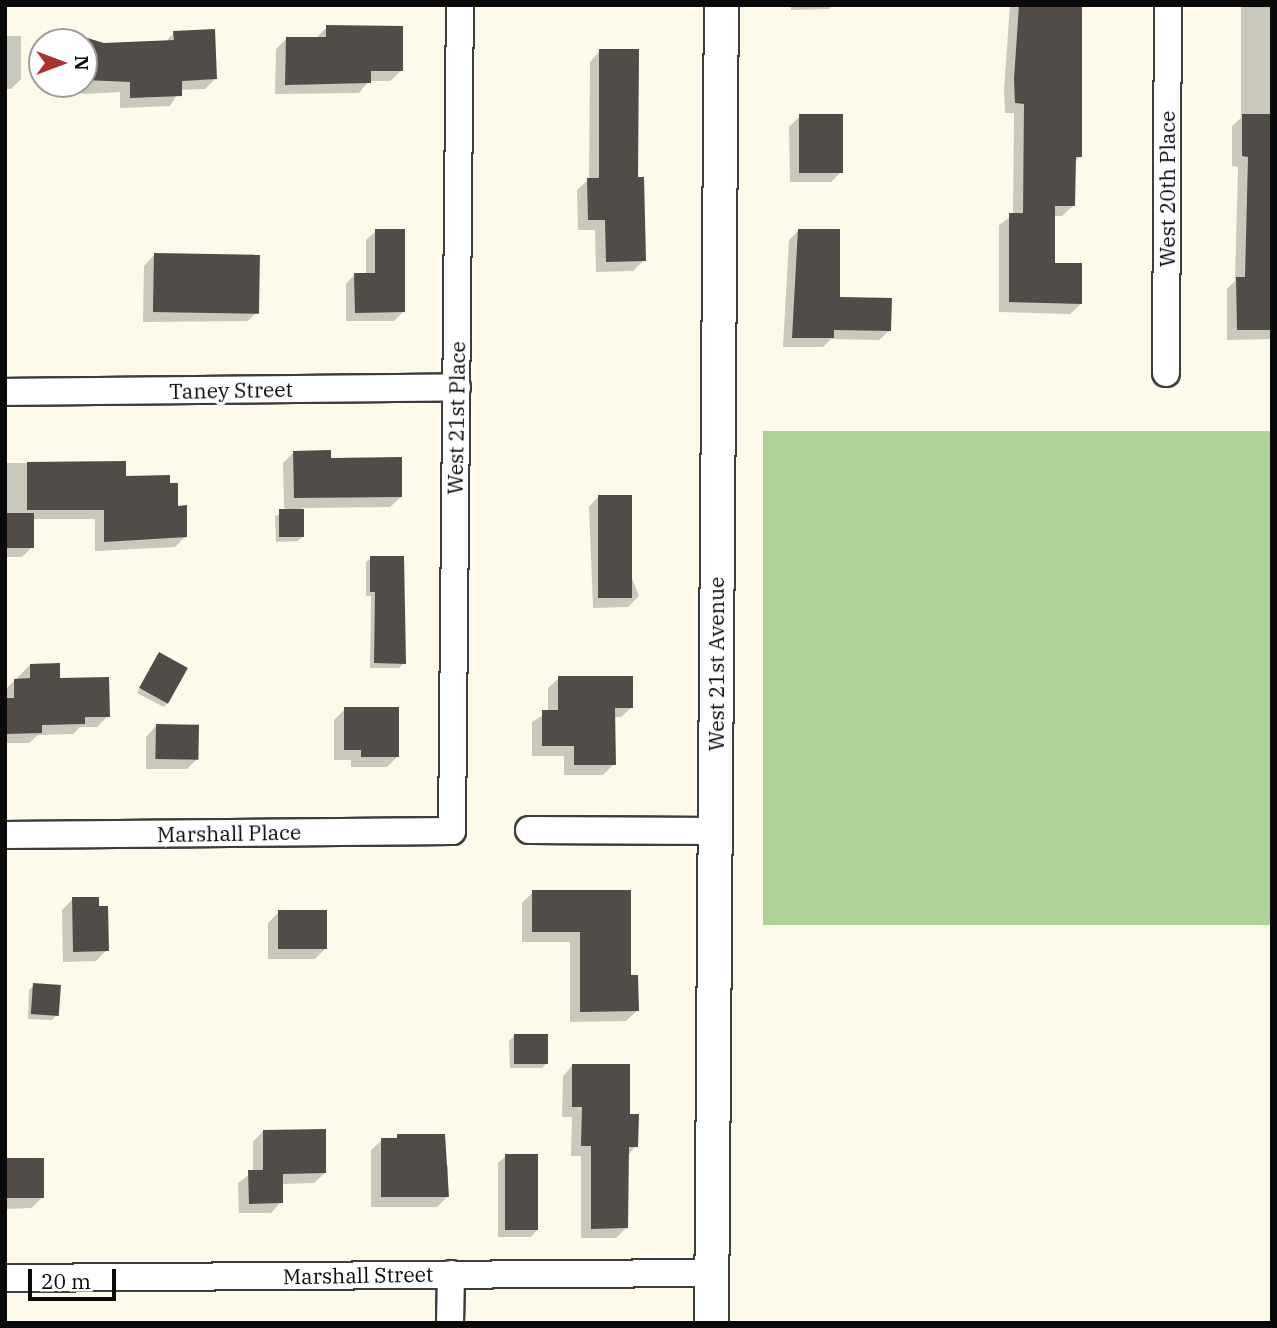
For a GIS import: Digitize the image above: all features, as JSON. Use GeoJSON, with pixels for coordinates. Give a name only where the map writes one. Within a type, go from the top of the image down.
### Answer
{"type":"FeatureCollection","features":[{"type":"Feature","properties":{"kind":"street","name":"West 21st Place"},"geometry":{"type":"LineString","coordinates":[[452,831],[460,5]]}},
{"type":"Feature","properties":{"kind":"street","name":"West 21st Avenue"},"geometry":{"type":"LineString","coordinates":[[711,1323],[721,5]]}},
{"type":"Feature","properties":{"kind":"street","name":"West 20th Place"},"geometry":{"type":"LineString","coordinates":[[1166,373],[1168,5]]}},
{"type":"Feature","properties":{"kind":"street","name":"Taney Street"},"geometry":{"type":"LineString","coordinates":[[5,392],[457,387]]}},
{"type":"Feature","properties":{"kind":"street"},"geometry":{"type":"LineString","coordinates":[[529,830],[715,831]]}},
{"type":"Feature","properties":{"kind":"street","name":"Marshall Place"},"geometry":{"type":"LineString","coordinates":[[5,835],[452,831]]}},
{"type":"Feature","properties":{"kind":"street","name":"Marshall Street"},"geometry":{"type":"LineString","coordinates":[[5,1278],[712,1273]]}},
{"type":"Feature","properties":{"kind":"street"},"geometry":{"type":"LineString","coordinates":[[450,1323],[451,1274]]}},
{"type":"Feature","properties":{"kind":"green space"},"geometry":{"type":"Polygon","coordinates":[[[763,431],[1272,431],[1272,925],[763,925],[763,431]]]}},
{"type":"Feature","properties":{"kind":"building"},"geometry":{"type":"Polygon","coordinates":[[[1019,5],[1082,5],[1082,157],[1076,157],[1075,206],[1055,206],[1055,263],[1082,263],[1082,304],[1009,302],[1009,213],[1023,213],[1024,104],[1015,103],[1014,79],[1019,5]]]}},
{"type":"Feature","properties":{"kind":"building"},"geometry":{"type":"Polygon","coordinates":[[[326,25],[403,26],[403,71],[371,71],[371,83],[285,85],[286,37],[326,37],[326,25]]]}},
{"type":"Feature","properties":{"kind":"building"},"geometry":{"type":"Polygon","coordinates":[[[215,29],[217,79],[182,81],[182,96],[130,98],[130,82],[98,81],[98,41],[174,40],[173,31],[215,29]]]}},
{"type":"Feature","properties":{"kind":"building"},"geometry":{"type":"Polygon","coordinates":[[[599,49],[639,49],[638,177],[644,177],[646,261],[606,262],[605,220],[588,220],[587,178],[599,178],[599,49]]]}},
{"type":"Feature","properties":{"kind":"building"},"geometry":{"type":"Polygon","coordinates":[[[799,114],[843,114],[843,173],[799,173],[799,114]]]}},
{"type":"Feature","properties":{"kind":"building"},"geometry":{"type":"Polygon","coordinates":[[[1242,114],[1272,114],[1272,330],[1237,330],[1236,277],[1245,277],[1248,157],[1242,156],[1242,114]]]}},
{"type":"Feature","properties":{"kind":"building"},"geometry":{"type":"Polygon","coordinates":[[[375,229],[405,229],[405,312],[355,313],[354,273],[375,273],[375,229]]]}},
{"type":"Feature","properties":{"kind":"building"},"geometry":{"type":"Polygon","coordinates":[[[798,229],[840,229],[840,297],[892,298],[891,331],[834,330],[834,338],[792,338],[798,229]]]}},
{"type":"Feature","properties":{"kind":"building"},"geometry":{"type":"Polygon","coordinates":[[[154,253],[260,255],[259,314],[153,312],[154,253]]]}},
{"type":"Feature","properties":{"kind":"building"},"geometry":{"type":"Polygon","coordinates":[[[331,450],[331,458],[402,457],[402,497],[294,498],[293,451],[331,450]]]}},
{"type":"Feature","properties":{"kind":"building"},"geometry":{"type":"Polygon","coordinates":[[[126,461],[126,476],[170,475],[170,483],[178,483],[178,506],[187,505],[187,537],[104,542],[104,510],[27,510],[27,462],[126,461]]]}},
{"type":"Feature","properties":{"kind":"building"},"geometry":{"type":"Polygon","coordinates":[[[598,495],[632,495],[632,598],[598,598],[598,495]]]}},
{"type":"Feature","properties":{"kind":"building"},"geometry":{"type":"Polygon","coordinates":[[[279,509],[304,509],[304,537],[279,537],[279,509]]]}},
{"type":"Feature","properties":{"kind":"building"},"geometry":{"type":"Polygon","coordinates":[[[7,513],[34,513],[34,548],[7,548],[7,513]]]}},
{"type":"Feature","properties":{"kind":"building"},"geometry":{"type":"Polygon","coordinates":[[[370,556],[404,556],[406,664],[374,663],[375,592],[370,592],[370,556]]]}},
{"type":"Feature","properties":{"kind":"building"},"geometry":{"type":"Polygon","coordinates":[[[159,652],[188,668],[168,704],[139,688],[159,652]]]}},
{"type":"Feature","properties":{"kind":"building"},"geometry":{"type":"Polygon","coordinates":[[[60,663],[60,678],[109,677],[110,717],[85,717],[85,724],[42,725],[42,733],[5,734],[5,698],[14,698],[14,679],[30,678],[30,664],[60,663]]]}},
{"type":"Feature","properties":{"kind":"building"},"geometry":{"type":"Polygon","coordinates":[[[558,676],[633,676],[633,708],[615,708],[616,765],[574,765],[574,746],[542,746],[542,710],[558,710],[558,676]]]}},
{"type":"Feature","properties":{"kind":"building"},"geometry":{"type":"Polygon","coordinates":[[[344,707],[399,707],[399,757],[361,757],[361,750],[344,750],[344,707]]]}},
{"type":"Feature","properties":{"kind":"building"},"geometry":{"type":"Polygon","coordinates":[[[156,724],[199,725],[198,760],[155,759],[156,724]]]}},
{"type":"Feature","properties":{"kind":"building"},"geometry":{"type":"Polygon","coordinates":[[[532,890],[631,890],[631,975],[638,975],[639,1011],[580,1012],[580,932],[532,932],[532,890]]]}},
{"type":"Feature","properties":{"kind":"building"},"geometry":{"type":"Polygon","coordinates":[[[72,897],[99,897],[99,906],[108,906],[109,951],[73,952],[72,897]]]}},
{"type":"Feature","properties":{"kind":"building"},"geometry":{"type":"Polygon","coordinates":[[[278,910],[327,910],[327,949],[278,949],[278,910]]]}},
{"type":"Feature","properties":{"kind":"building"},"geometry":{"type":"Polygon","coordinates":[[[33,983],[61,985],[59,1016],[31,1014],[33,983]]]}},
{"type":"Feature","properties":{"kind":"building"},"geometry":{"type":"Polygon","coordinates":[[[514,1034],[548,1034],[548,1064],[514,1064],[514,1034]]]}},
{"type":"Feature","properties":{"kind":"building"},"geometry":{"type":"Polygon","coordinates":[[[572,1064],[630,1064],[630,1114],[639,1114],[638,1147],[629,1147],[628,1228],[591,1229],[591,1146],[581,1146],[582,1107],[572,1107],[572,1064]]]}},
{"type":"Feature","properties":{"kind":"building"},"geometry":{"type":"Polygon","coordinates":[[[326,1129],[326,1173],[283,1174],[283,1203],[249,1204],[248,1170],[263,1170],[263,1130],[326,1129]]]}},
{"type":"Feature","properties":{"kind":"building"},"geometry":{"type":"Polygon","coordinates":[[[397,1134],[445,1134],[449,1197],[381,1197],[381,1138],[397,1138],[397,1134]]]}},
{"type":"Feature","properties":{"kind":"building"},"geometry":{"type":"Polygon","coordinates":[[[505,1154],[538,1154],[538,1230],[505,1230],[505,1154]]]}},
{"type":"Feature","properties":{"kind":"building"},"geometry":{"type":"Polygon","coordinates":[[[5,1158],[44,1158],[44,1198],[5,1198],[5,1158]]]}}]}
